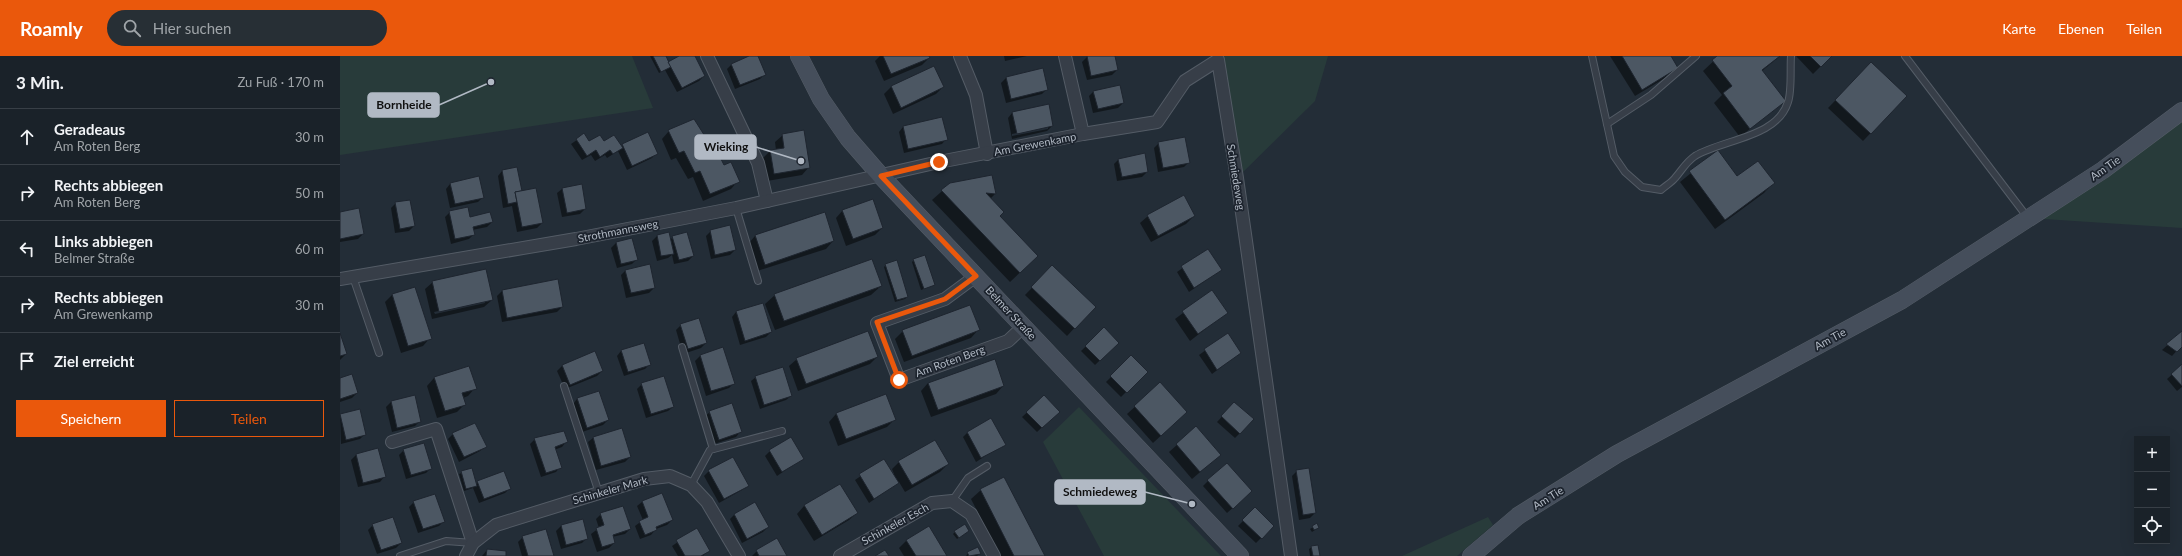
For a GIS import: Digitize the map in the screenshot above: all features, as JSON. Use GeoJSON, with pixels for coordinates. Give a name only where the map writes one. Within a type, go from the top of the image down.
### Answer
{"type":"FeatureCollection","features":[{"type":"Feature","properties":{"kind":"street"},"geometry":{"type":"LineString","coordinates":[[708,56],[758,163],[767,201]]}},
{"type":"Feature","properties":{"kind":"street","name":"Belmer Straße"},"geometry":{"type":"LineString","coordinates":[[799,56],[821,98],[848,138],[881,176],[1240,556]]}},
{"type":"Feature","properties":{"kind":"street","name":"Am Grewenkamp"},"geometry":{"type":"LineString","coordinates":[[960,56],[976,95],[987,154]]}},
{"type":"Feature","properties":{"kind":"street","name":"Am Grewenkamp"},"geometry":{"type":"LineString","coordinates":[[1064,56],[1083,134]]}},
{"type":"Feature","properties":{"kind":"street","name":"Am Grewenkamp"},"geometry":{"type":"LineString","coordinates":[[881,176],[939,162],[987,154],[1083,134],[1157,122],[1185,81],[1218,60]]}},
{"type":"Feature","properties":{"kind":"street","name":"Schmiedeweg"},"geometry":{"type":"LineString","coordinates":[[1218,60],[1238,186],[1291,556]]}},
{"type":"Feature","properties":{"kind":"street","name":"Am Tie"},"geometry":{"type":"LineString","coordinates":[[1471,556],[1518,516],[1617,454],[1902,300],[2103,170],[2182,110]]}},
{"type":"Feature","properties":{"kind":"street","name":"Strothmannsweg"},"geometry":{"type":"LineString","coordinates":[[340,279],[553,244],[736,208],[881,176]]}},
{"type":"Feature","properties":{"kind":"street","name":"Am Roten Berg"},"geometry":{"type":"LineString","coordinates":[[976,276],[945,299],[877,322],[899,380],[1008,340],[1023,327]]}},
{"type":"Feature","properties":{"kind":"street"},"geometry":{"type":"LineString","coordinates":[[392,442],[436,429],[473,543]]}},
{"type":"Feature","properties":{"kind":"street","name":"Schinkeler Mark"},"geometry":{"type":"LineString","coordinates":[[466,556],[473,543],[496,525],[644,479],[670,476],[691,485],[707,502],[739,556]]}},
{"type":"Feature","properties":{"kind":"street"},"geometry":{"type":"LineString","coordinates":[[952,501],[971,514],[994,556]]}},
{"type":"Feature","properties":{"kind":"street","name":"Schinkeler Esch"},"geometry":{"type":"LineString","coordinates":[[840,556],[932,503],[952,501]]}},
{"type":"Feature","properties":{"kind":"lane"},"geometry":{"type":"LineString","coordinates":[[1592,56],[1614,156],[1625,172],[1642,187],[1661,190],[1675,179],[1686,163],[1696,156],[1721,144],[1752,135],[1769,125],[1782,113],[1788,102],[1791,56]]}},
{"type":"Feature","properties":{"kind":"lane"},"geometry":{"type":"LineString","coordinates":[[1607,124],[1651,95],[1696,56]]}},
{"type":"Feature","properties":{"kind":"lane"},"geometry":{"type":"LineString","coordinates":[[1905,56],[2028,218]]}},
{"type":"Feature","properties":{"kind":"lane"},"geometry":{"type":"LineString","coordinates":[[736,208],[758,281]]}},
{"type":"Feature","properties":{"kind":"lane"},"geometry":{"type":"LineString","coordinates":[[353,276],[379,352]]}},
{"type":"Feature","properties":{"kind":"lane"},"geometry":{"type":"LineString","coordinates":[[682,347],[713,449]]}},
{"type":"Feature","properties":{"kind":"lane"},"geometry":{"type":"LineString","coordinates":[[564,386],[599,493]]}},
{"type":"Feature","properties":{"kind":"lane"},"geometry":{"type":"LineString","coordinates":[[691,485],[710,450],[782,431]]}},
{"type":"Feature","properties":{"kind":"lane"},"geometry":{"type":"LineString","coordinates":[[952,501],[968,478],[987,466]]}},
{"type":"Feature","properties":{"kind":"lane"},"geometry":{"type":"LineString","coordinates":[[400,556],[446,541],[473,543]]}},
{"type":"Feature","properties":{"kind":"green space"},"geometry":{"type":"Polygon","coordinates":[[[340,56],[632,56],[653,108],[340,155],[340,56]]]}},
{"type":"Feature","properties":{"kind":"green space"},"geometry":{"type":"Polygon","coordinates":[[[1217,56],[1328,56],[1315,101],[1237,178],[1217,56]]]}},
{"type":"Feature","properties":{"kind":"green space"},"geometry":{"type":"Polygon","coordinates":[[[2182,111],[2182,228],[2028,218],[2182,111]]]}},
{"type":"Feature","properties":{"kind":"green space"},"geometry":{"type":"Polygon","coordinates":[[[1079,407],[1221,556],[1104,556],[1043,442],[1079,407]]]}},
{"type":"Feature","properties":{"kind":"green space"},"geometry":{"type":"Polygon","coordinates":[[[1488,517],[1493,525],[1457,556],[1402,556],[1488,517]]]}},
{"type":"Feature","properties":{"kind":"building"},"geometry":{"type":"Polygon","coordinates":[[[653,56],[666,56],[671,67],[661,72],[653,56]]]}},
{"type":"Feature","properties":{"kind":"building"},"geometry":{"type":"Polygon","coordinates":[[[679,56],[695,56],[705,76],[682,88],[668,62],[679,56]]]}},
{"type":"Feature","properties":{"kind":"building"},"geometry":{"type":"Polygon","coordinates":[[[749,56],[758,56],[766,75],[740,85],[731,64],[749,56]]]}},
{"type":"Feature","properties":{"kind":"building"},"geometry":{"type":"Polygon","coordinates":[[[883,56],[929,56],[930,58],[891,74],[883,56]]]}},
{"type":"Feature","properties":{"kind":"building"},"geometry":{"type":"Polygon","coordinates":[[[1087,56],[1115,56],[1118,70],[1091,76],[1087,56]]]}},
{"type":"Feature","properties":{"kind":"building"},"geometry":{"type":"Polygon","coordinates":[[[1622,56],[1671,56],[1678,68],[1642,90],[1622,56]]]}},
{"type":"Feature","properties":{"kind":"building"},"geometry":{"type":"Polygon","coordinates":[[[1717,56],[1780,56],[1762,70],[1786,101],[1750,129],[1723,93],[1732,86],[1712,60],[1717,56]]]}},
{"type":"Feature","properties":{"kind":"building"},"geometry":{"type":"Polygon","coordinates":[[[1810,56],[1832,56],[1821,67],[1810,56]]]}},
{"type":"Feature","properties":{"kind":"building"},"geometry":{"type":"Polygon","coordinates":[[[1871,62],[1907,96],[1871,134],[1835,100],[1871,62]]]}},
{"type":"Feature","properties":{"kind":"building"},"geometry":{"type":"Polygon","coordinates":[[[934,66],[944,87],[901,108],[891,86],[934,66]]]}},
{"type":"Feature","properties":{"kind":"building"},"geometry":{"type":"Polygon","coordinates":[[[1043,68],[1048,90],[1011,99],[1006,77],[1043,68]]]}},
{"type":"Feature","properties":{"kind":"building"},"geometry":{"type":"Polygon","coordinates":[[[1120,85],[1124,103],[1098,109],[1093,91],[1120,85]]]}},
{"type":"Feature","properties":{"kind":"building"},"geometry":{"type":"Polygon","coordinates":[[[1049,104],[1053,126],[1017,134],[1012,112],[1049,104]]]}},
{"type":"Feature","properties":{"kind":"building"},"geometry":{"type":"Polygon","coordinates":[[[942,117],[948,140],[908,149],[903,126],[942,117]]]}},
{"type":"Feature","properties":{"kind":"building"},"geometry":{"type":"Polygon","coordinates":[[[694,119],[708,141],[712,141],[724,165],[731,162],[740,182],[710,194],[700,171],[695,173],[684,151],[679,153],[668,130],[694,119]]]}},
{"type":"Feature","properties":{"kind":"building"},"geometry":{"type":"Polygon","coordinates":[[[804,130],[810,168],[774,174],[770,150],[784,148],[782,134],[804,130]]]}},
{"type":"Feature","properties":{"kind":"building"},"geometry":{"type":"Polygon","coordinates":[[[648,132],[658,154],[632,166],[622,144],[648,132]]]}},
{"type":"Feature","properties":{"kind":"building"},"geometry":{"type":"Polygon","coordinates":[[[584,133],[589,141],[600,135],[604,141],[614,135],[623,148],[613,154],[610,150],[600,157],[596,150],[587,156],[576,139],[584,133]]]}},
{"type":"Feature","properties":{"kind":"building"},"geometry":{"type":"Polygon","coordinates":[[[1185,137],[1190,163],[1163,168],[1158,142],[1185,137]]]}},
{"type":"Feature","properties":{"kind":"building"},"geometry":{"type":"Polygon","coordinates":[[[1718,150],[1737,176],[1758,161],[1775,183],[1725,220],[1689,171],[1718,150]]]}},
{"type":"Feature","properties":{"kind":"building"},"geometry":{"type":"Polygon","coordinates":[[[1145,153],[1148,172],[1122,177],[1118,159],[1145,153]]]}},
{"type":"Feature","properties":{"kind":"building"},"geometry":{"type":"Polygon","coordinates":[[[517,167],[522,191],[515,192],[517,202],[508,204],[502,170],[517,167]]]}},
{"type":"Feature","properties":{"kind":"building"},"geometry":{"type":"Polygon","coordinates":[[[992,175],[996,194],[986,193],[1004,212],[1000,216],[1038,256],[1020,273],[941,190],[950,183],[992,175]]]}},
{"type":"Feature","properties":{"kind":"building"},"geometry":{"type":"Polygon","coordinates":[[[479,176],[484,198],[455,204],[450,183],[479,176]]]}},
{"type":"Feature","properties":{"kind":"building"},"geometry":{"type":"Polygon","coordinates":[[[582,184],[586,209],[567,213],[562,188],[582,184]]]}},
{"type":"Feature","properties":{"kind":"building"},"geometry":{"type":"Polygon","coordinates":[[[536,188],[543,223],[522,227],[515,192],[536,188]]]}},
{"type":"Feature","properties":{"kind":"building"},"geometry":{"type":"Polygon","coordinates":[[[1184,195],[1195,216],[1158,236],[1147,215],[1184,195]]]}},
{"type":"Feature","properties":{"kind":"building"},"geometry":{"type":"Polygon","coordinates":[[[873,199],[883,228],[853,239],[842,210],[873,199]]]}},
{"type":"Feature","properties":{"kind":"building"},"geometry":{"type":"Polygon","coordinates":[[[410,200],[415,226],[400,229],[395,202],[410,200]]]}},
{"type":"Feature","properties":{"kind":"building"},"geometry":{"type":"Polygon","coordinates":[[[468,207],[470,217],[490,212],[493,222],[473,227],[475,235],[455,239],[449,211],[468,207]]]}},
{"type":"Feature","properties":{"kind":"building"},"geometry":{"type":"Polygon","coordinates":[[[359,208],[364,234],[340,239],[340,212],[359,208]]]}},
{"type":"Feature","properties":{"kind":"building"},"geometry":{"type":"Polygon","coordinates":[[[825,212],[834,241],[765,265],[755,235],[825,212]]]}},
{"type":"Feature","properties":{"kind":"building"},"geometry":{"type":"Polygon","coordinates":[[[730,225],[736,250],[715,255],[710,230],[730,225]]]}},
{"type":"Feature","properties":{"kind":"building"},"geometry":{"type":"Polygon","coordinates":[[[669,232],[674,254],[661,256],[657,235],[669,232]]]}},
{"type":"Feature","properties":{"kind":"building"},"geometry":{"type":"Polygon","coordinates":[[[687,232],[694,256],[679,260],[672,236],[687,232]]]}},
{"type":"Feature","properties":{"kind":"building"},"geometry":{"type":"Polygon","coordinates":[[[632,238],[638,260],[621,264],[616,242],[632,238]]]}},
{"type":"Feature","properties":{"kind":"building"},"geometry":{"type":"Polygon","coordinates":[[[1208,249],[1222,270],[1194,288],[1181,266],[1208,249]]]}},
{"type":"Feature","properties":{"kind":"building"},"geometry":{"type":"Polygon","coordinates":[[[925,255],[935,285],[924,289],[913,259],[925,255]]]}},
{"type":"Feature","properties":{"kind":"building"},"geometry":{"type":"Polygon","coordinates":[[[872,259],[882,286],[784,321],[774,294],[872,259]]]}},
{"type":"Feature","properties":{"kind":"building"},"geometry":{"type":"Polygon","coordinates":[[[897,260],[908,297],[897,300],[885,264],[897,260]]]}},
{"type":"Feature","properties":{"kind":"building"},"geometry":{"type":"Polygon","coordinates":[[[650,264],[655,288],[631,293],[625,270],[650,264]]]}},
{"type":"Feature","properties":{"kind":"building"},"geometry":{"type":"Polygon","coordinates":[[[1052,265],[1096,307],[1075,329],[1031,287],[1052,265]]]}},
{"type":"Feature","properties":{"kind":"building"},"geometry":{"type":"Polygon","coordinates":[[[486,269],[493,300],[439,312],[432,281],[486,269]]]}},
{"type":"Feature","properties":{"kind":"building"},"geometry":{"type":"Polygon","coordinates":[[[558,279],[563,307],[507,318],[502,290],[558,279]]]}},
{"type":"Feature","properties":{"kind":"building"},"geometry":{"type":"Polygon","coordinates":[[[415,287],[432,339],[408,346],[392,294],[415,287]]]}},
{"type":"Feature","properties":{"kind":"building"},"geometry":{"type":"Polygon","coordinates":[[[1212,290],[1228,313],[1198,334],[1182,311],[1212,290]]]}},
{"type":"Feature","properties":{"kind":"building"},"geometry":{"type":"Polygon","coordinates":[[[763,303],[772,332],[745,341],[736,311],[763,303]]]}},
{"type":"Feature","properties":{"kind":"building"},"geometry":{"type":"Polygon","coordinates":[[[970,305],[980,330],[912,356],[902,330],[970,305]]]}},
{"type":"Feature","properties":{"kind":"building"},"geometry":{"type":"Polygon","coordinates":[[[699,318],[707,343],[688,349],[680,324],[699,318]]]}},
{"type":"Feature","properties":{"kind":"building"},"geometry":{"type":"Polygon","coordinates":[[[1104,327],[1119,343],[1100,361],[1085,346],[1104,327]]]}},
{"type":"Feature","properties":{"kind":"building"},"geometry":{"type":"Polygon","coordinates":[[[868,331],[878,357],[806,384],[796,358],[868,331]]]}},
{"type":"Feature","properties":{"kind":"building"},"geometry":{"type":"Polygon","coordinates":[[[2182,331],[2182,347],[2177,352],[2166,344],[2182,331]]]}},
{"type":"Feature","properties":{"kind":"building"},"geometry":{"type":"Polygon","coordinates":[[[340,333],[347,354],[340,356],[340,333]]]}},
{"type":"Feature","properties":{"kind":"building"},"geometry":{"type":"Polygon","coordinates":[[[1228,333],[1241,353],[1217,370],[1204,349],[1228,333]]]}},
{"type":"Feature","properties":{"kind":"building"},"geometry":{"type":"Polygon","coordinates":[[[644,343],[651,365],[628,372],[621,350],[644,343]]]}},
{"type":"Feature","properties":{"kind":"building"},"geometry":{"type":"Polygon","coordinates":[[[723,347],[735,384],[711,391],[700,355],[723,347]]]}},
{"type":"Feature","properties":{"kind":"building"},"geometry":{"type":"Polygon","coordinates":[[[595,351],[603,371],[570,385],[562,365],[595,351]]]}},
{"type":"Feature","properties":{"kind":"building"},"geometry":{"type":"Polygon","coordinates":[[[1131,355],[1148,372],[1127,393],[1110,376],[1131,355]]]}},
{"type":"Feature","properties":{"kind":"building"},"geometry":{"type":"Polygon","coordinates":[[[995,359],[1004,386],[938,410],[928,383],[995,359]]]}},
{"type":"Feature","properties":{"kind":"building"},"geometry":{"type":"Polygon","coordinates":[[[2182,364],[2182,386],[2171,374],[2182,364]]]}},
{"type":"Feature","properties":{"kind":"building"},"geometry":{"type":"Polygon","coordinates":[[[469,366],[477,389],[462,393],[466,405],[445,411],[434,377],[469,366]]]}},
{"type":"Feature","properties":{"kind":"building"},"geometry":{"type":"Polygon","coordinates":[[[783,367],[792,396],[764,405],[755,376],[783,367]]]}},
{"type":"Feature","properties":{"kind":"building"},"geometry":{"type":"Polygon","coordinates":[[[352,374],[358,393],[340,399],[340,378],[352,374]]]}},
{"type":"Feature","properties":{"kind":"building"},"geometry":{"type":"Polygon","coordinates":[[[664,376],[674,407],[651,414],[641,383],[664,376]]]}},
{"type":"Feature","properties":{"kind":"building"},"geometry":{"type":"Polygon","coordinates":[[[1160,382],[1187,412],[1161,436],[1134,406],[1160,382]]]}},
{"type":"Feature","properties":{"kind":"building"},"geometry":{"type":"Polygon","coordinates":[[[599,391],[609,420],[587,428],[577,398],[599,391]]]}},
{"type":"Feature","properties":{"kind":"building"},"geometry":{"type":"Polygon","coordinates":[[[886,394],[896,420],[846,439],[836,413],[886,394]]]}},
{"type":"Feature","properties":{"kind":"building"},"geometry":{"type":"Polygon","coordinates":[[[415,395],[421,422],[397,428],[391,401],[415,395]]]}},
{"type":"Feature","properties":{"kind":"building"},"geometry":{"type":"Polygon","coordinates":[[[1044,395],[1060,412],[1042,428],[1026,412],[1044,395]]]}},
{"type":"Feature","properties":{"kind":"building"},"geometry":{"type":"Polygon","coordinates":[[[1234,402],[1254,419],[1240,434],[1221,416],[1234,402]]]}},
{"type":"Feature","properties":{"kind":"building"},"geometry":{"type":"Polygon","coordinates":[[[732,403],[742,432],[719,440],[709,411],[732,403]]]}},
{"type":"Feature","properties":{"kind":"building"},"geometry":{"type":"Polygon","coordinates":[[[360,409],[366,435],[346,440],[340,414],[360,409]]]}},
{"type":"Feature","properties":{"kind":"building"},"geometry":{"type":"Polygon","coordinates":[[[991,418],[1006,445],[981,458],[967,432],[991,418]]]}},
{"type":"Feature","properties":{"kind":"building"},"geometry":{"type":"Polygon","coordinates":[[[475,423],[487,447],[464,457],[452,433],[475,423]]]}},
{"type":"Feature","properties":{"kind":"building"},"geometry":{"type":"Polygon","coordinates":[[[1196,426],[1221,455],[1200,472],[1176,444],[1196,426]]]}},
{"type":"Feature","properties":{"kind":"building"},"geometry":{"type":"Polygon","coordinates":[[[622,428],[631,457],[601,466],[593,437],[622,428]]]}},
{"type":"Feature","properties":{"kind":"building"},"geometry":{"type":"Polygon","coordinates":[[[564,431],[568,442],[555,447],[562,468],[546,473],[534,438],[564,431]]]}},
{"type":"Feature","properties":{"kind":"building"},"geometry":{"type":"Polygon","coordinates":[[[791,437],[804,459],[782,472],[769,450],[791,437]]]}},
{"type":"Feature","properties":{"kind":"building"},"geometry":{"type":"Polygon","coordinates":[[[935,440],[949,464],[912,485],[898,461],[935,440]]]}},
{"type":"Feature","properties":{"kind":"building"},"geometry":{"type":"Polygon","coordinates":[[[424,443],[432,469],[411,475],[403,449],[424,443]]]}},
{"type":"Feature","properties":{"kind":"building"},"geometry":{"type":"Polygon","coordinates":[[[378,448],[386,477],[363,483],[356,454],[378,448]]]}},
{"type":"Feature","properties":{"kind":"building"},"geometry":{"type":"Polygon","coordinates":[[[733,457],[749,486],[724,499],[708,470],[733,457]]]}},
{"type":"Feature","properties":{"kind":"building"},"geometry":{"type":"Polygon","coordinates":[[[884,459],[899,483],[874,499],[859,474],[884,459]]]}},
{"type":"Feature","properties":{"kind":"building"},"geometry":{"type":"Polygon","coordinates":[[[1227,463],[1252,491],[1233,509],[1207,480],[1227,463]]]}},
{"type":"Feature","properties":{"kind":"building"},"geometry":{"type":"Polygon","coordinates":[[[472,468],[477,486],[466,489],[461,471],[472,468]]]}},
{"type":"Feature","properties":{"kind":"building"},"geometry":{"type":"Polygon","coordinates":[[[1309,468],[1316,513],[1303,515],[1296,470],[1309,468]]]}},
{"type":"Feature","properties":{"kind":"building"},"geometry":{"type":"Polygon","coordinates":[[[504,471],[511,489],[484,499],[477,481],[504,471]]]}},
{"type":"Feature","properties":{"kind":"building"},"geometry":{"type":"Polygon","coordinates":[[[1004,477],[1045,556],[1014,556],[980,489],[1004,477]]]}},
{"type":"Feature","properties":{"kind":"building"},"geometry":{"type":"Polygon","coordinates":[[[840,484],[858,513],[822,535],[804,505],[840,484]]]}},
{"type":"Feature","properties":{"kind":"building"},"geometry":{"type":"Polygon","coordinates":[[[662,493],[673,520],[656,527],[657,530],[645,535],[639,521],[648,517],[642,501],[662,493]]]}},
{"type":"Feature","properties":{"kind":"building"},"geometry":{"type":"Polygon","coordinates":[[[435,494],[445,522],[423,529],[413,501],[435,494]]]}},
{"type":"Feature","properties":{"kind":"building"},"geometry":{"type":"Polygon","coordinates":[[[755,502],[769,527],[747,539],[734,514],[755,502]]]}},
{"type":"Feature","properties":{"kind":"building"},"geometry":{"type":"Polygon","coordinates":[[[623,506],[631,529],[613,535],[615,543],[602,547],[596,528],[604,525],[600,513],[623,506]]]}},
{"type":"Feature","properties":{"kind":"building"},"geometry":{"type":"Polygon","coordinates":[[[1255,507],[1274,526],[1262,539],[1242,520],[1255,507]]]}},
{"type":"Feature","properties":{"kind":"building"},"geometry":{"type":"Polygon","coordinates":[[[393,517],[402,543],[381,550],[372,524],[393,517]]]}},
{"type":"Feature","properties":{"kind":"building"},"geometry":{"type":"Polygon","coordinates":[[[583,519],[588,539],[566,545],[561,525],[583,519]]]}},
{"type":"Feature","properties":{"kind":"building"},"geometry":{"type":"Polygon","coordinates":[[[1317,523],[1319,528],[1314,530],[1312,526],[1317,523]]]}},
{"type":"Feature","properties":{"kind":"building"},"geometry":{"type":"Polygon","coordinates":[[[965,524],[969,531],[959,538],[954,531],[965,524]]]}},
{"type":"Feature","properties":{"kind":"building"},"geometry":{"type":"Polygon","coordinates":[[[929,526],[947,556],[916,556],[906,540],[929,526]]]}},
{"type":"Feature","properties":{"kind":"building"},"geometry":{"type":"Polygon","coordinates":[[[697,528],[710,551],[701,556],[685,556],[676,540],[697,528]]]}},
{"type":"Feature","properties":{"kind":"building"},"geometry":{"type":"Polygon","coordinates":[[[546,529],[554,556],[528,556],[522,536],[546,529]]]}},
{"type":"Feature","properties":{"kind":"building"},"geometry":{"type":"Polygon","coordinates":[[[777,538],[787,556],[759,556],[756,550],[777,538]]]}},
{"type":"Feature","properties":{"kind":"building"},"geometry":{"type":"Polygon","coordinates":[[[1318,545],[1320,556],[1313,556],[1311,546],[1318,545]]]}},
{"type":"Feature","properties":{"kind":"building"},"geometry":{"type":"Polygon","coordinates":[[[978,547],[981,554],[969,556],[967,552],[978,547]]]}},
{"type":"Feature","properties":{"kind":"building"},"geometry":{"type":"Polygon","coordinates":[[[487,549],[506,551],[506,556],[486,556],[487,549]]]}},
{"type":"Feature","properties":{"kind":"building"},"geometry":{"type":"Polygon","coordinates":[[[885,550],[889,556],[875,556],[885,550]]]}},
{"type":"Feature","properties":{"kind":"place","name":"Bornheide"},"geometry":{"type":"Point","coordinates":[491,82]}},
{"type":"Feature","properties":{"kind":"place","name":"Wieking"},"geometry":{"type":"Point","coordinates":[801,161]}},
{"type":"Feature","properties":{"kind":"place","name":"Schmiedeweg"},"geometry":{"type":"Point","coordinates":[1192,504]}},
{"type":"Feature","properties":{"kind":"route"},"geometry":{"type":"LineString","coordinates":[[899,380],[877,322],[945,299],[976,276],[881,176],[939,162]]}}]}
